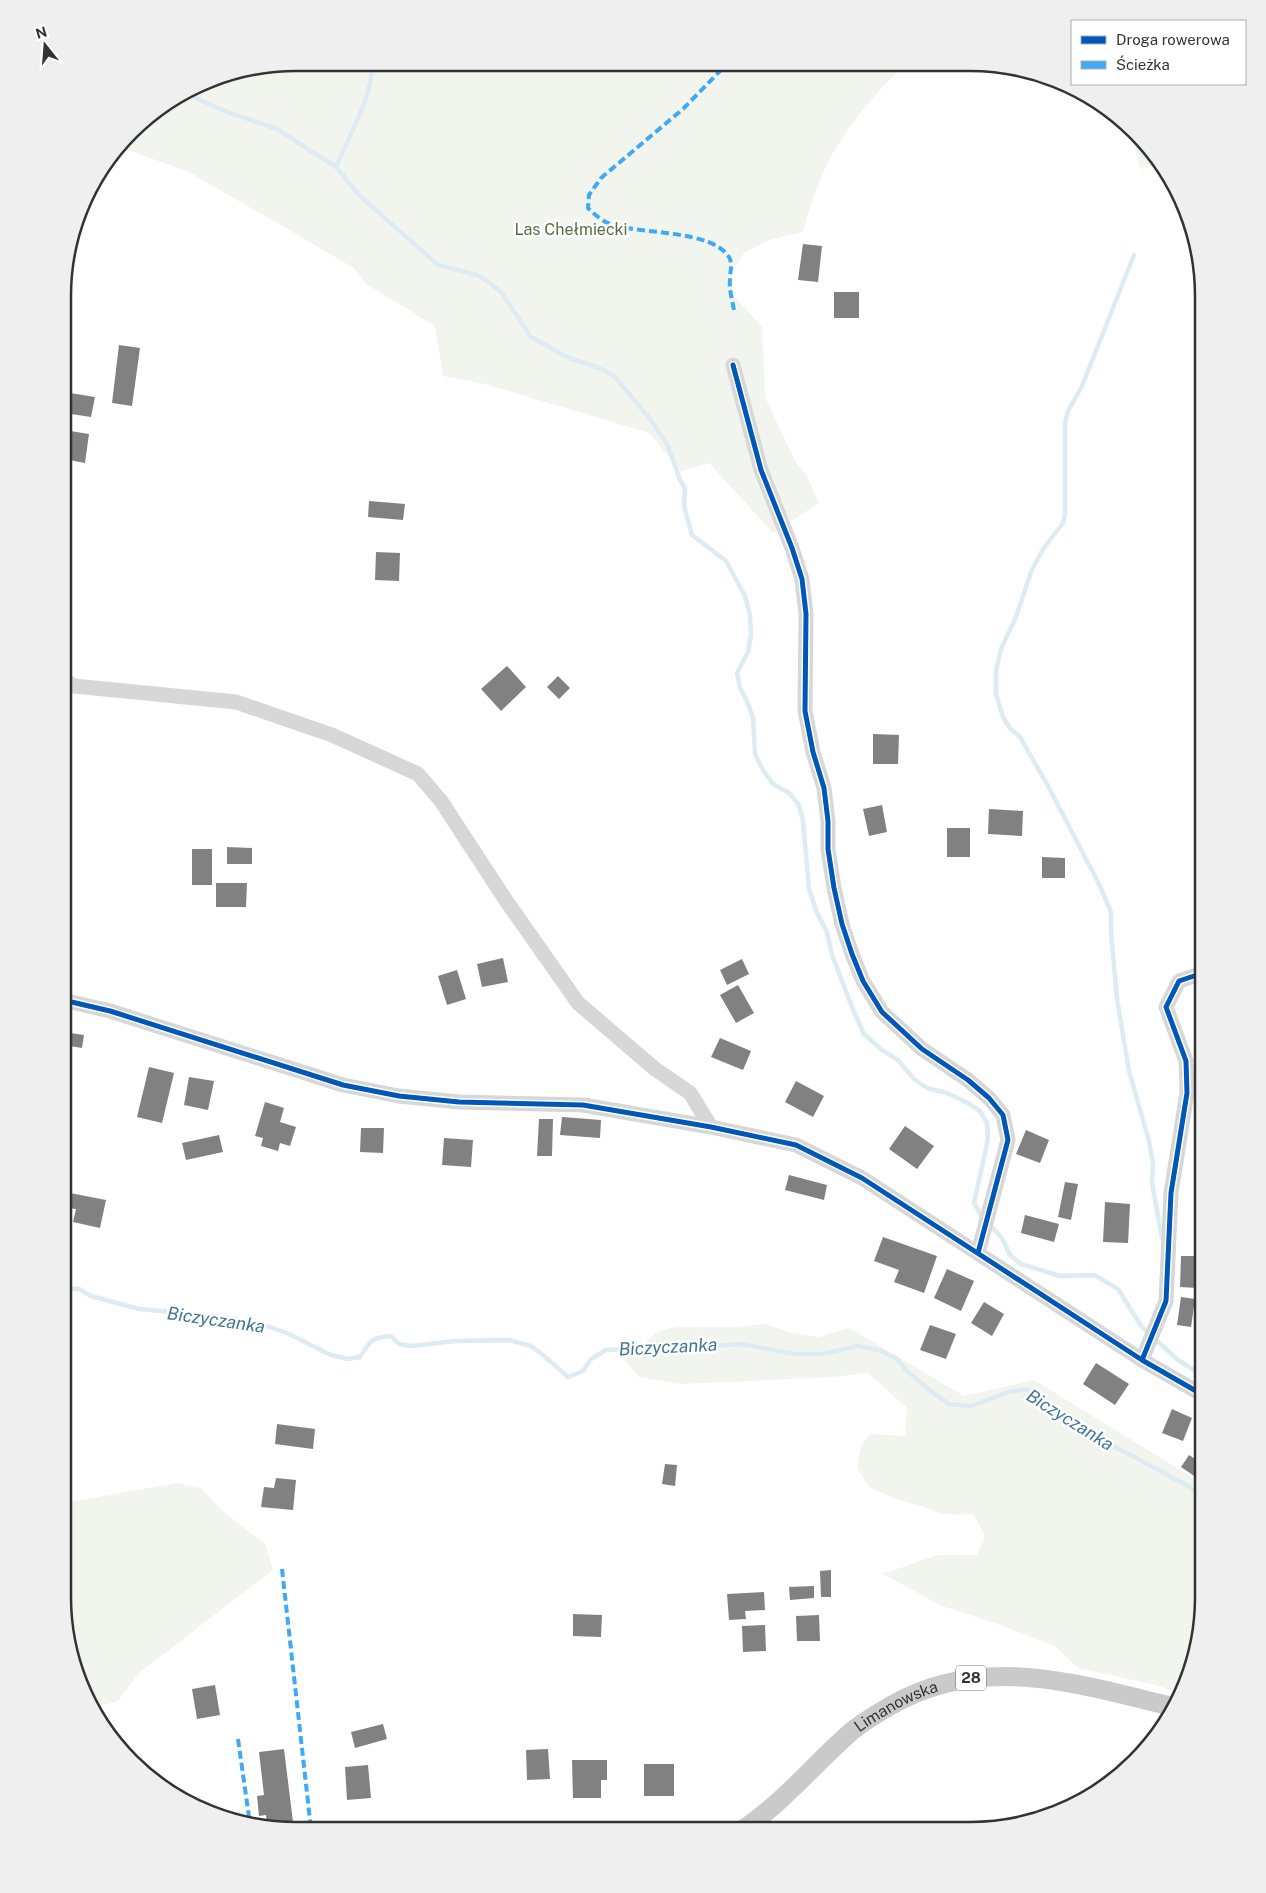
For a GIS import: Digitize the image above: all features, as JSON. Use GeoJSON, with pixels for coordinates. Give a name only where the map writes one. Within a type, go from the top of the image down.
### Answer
{"type":"FeatureCollection","features":[{"type":"Feature","properties":{"kind":"main road","name":"Limanowska"},"geometry":{"type":"LineString","coordinates":[[752,1822],[779,1800],[853,1731],[870,1718],[923,1689],[982,1676],[1010,1675],[1093,1688],[1167,1705]]}},
{"type":"Feature","properties":{"kind":"street"},"geometry":{"type":"LineString","coordinates":[[733,365],[762,470],[802,579],[806,614],[805,711],[812,752],[824,788],[830,864],[842,924],[863,981],[882,1012],[922,1049],[968,1080],[989,1098],[1003,1115],[1008,1140],[978,1253]]}},
{"type":"Feature","properties":{"kind":"street"},"geometry":{"type":"LineString","coordinates":[[71,684],[236,702],[332,735],[418,774],[441,801],[578,1003],[656,1069],[690,1093],[711,1127]]}},
{"type":"Feature","properties":{"kind":"street"},"geometry":{"type":"LineString","coordinates":[[1142,1360],[1166,1300],[1171,1193],[1187,1093],[1186,1061],[1166,1007],[1179,981],[1195,976]]}},
{"type":"Feature","properties":{"kind":"street"},"geometry":{"type":"LineString","coordinates":[[71,1002],[110,1011],[343,1085],[399,1096],[459,1102],[583,1105],[711,1127],[796,1145],[862,1178],[1142,1360],[1195,1390]]}},
{"type":"Feature","properties":{"kind":"green space","name":"Las Chełmiecki"},"geometry":{"type":"Polygon","coordinates":[[[296,71],[899,71],[866,106],[848,129],[833,153],[816,192],[803,232],[769,240],[744,253],[731,275],[734,296],[762,327],[765,397],[795,461],[807,476],[819,503],[773,533],[709,463],[681,471],[649,433],[485,384],[443,376],[435,326],[366,284],[354,268],[189,172],[126,149],[148,127],[184,101],[224,83],[267,73],[296,71]]]}},
{"type":"Feature","properties":{"kind":"green space"},"geometry":{"type":"Polygon","coordinates":[[[1134,143],[1153,166],[1140,169],[1134,143]]]}},
{"type":"Feature","properties":{"kind":"green space"},"geometry":{"type":"Polygon","coordinates":[[[765,1324],[792,1333],[818,1337],[849,1328],[964,1396],[1034,1380],[1195,1479],[1195,1597],[1193,1626],[1183,1669],[1174,1692],[1156,1685],[1078,1668],[1055,1646],[995,1623],[942,1606],[883,1574],[937,1555],[977,1555],[985,1536],[974,1515],[941,1514],[896,1499],[869,1487],[857,1468],[861,1445],[870,1434],[905,1436],[907,1408],[868,1373],[832,1377],[682,1384],[639,1377],[625,1361],[657,1332],[676,1327],[737,1327],[765,1324]]]}},
{"type":"Feature","properties":{"kind":"green space"},"geometry":{"type":"Polygon","coordinates":[[[177,1483],[201,1488],[219,1508],[266,1545],[273,1570],[139,1673],[118,1701],[99,1706],[83,1669],[73,1626],[71,1597],[71,1502],[177,1483]]]}},
{"type":"Feature","properties":{"kind":"building"},"geometry":{"type":"Polygon","coordinates":[[[803,244],[822,246],[818,282],[798,280],[803,244]]]}},
{"type":"Feature","properties":{"kind":"building"},"geometry":{"type":"Polygon","coordinates":[[[834,292],[859,292],[859,318],[834,318],[834,292]]]}},
{"type":"Feature","properties":{"kind":"building"},"geometry":{"type":"Polygon","coordinates":[[[119,345],[140,348],[132,406],[112,403],[119,345]]]}},
{"type":"Feature","properties":{"kind":"building"},"geometry":{"type":"Polygon","coordinates":[[[71,393],[95,397],[91,417],[71,414],[71,393]]]}},
{"type":"Feature","properties":{"kind":"building"},"geometry":{"type":"Polygon","coordinates":[[[71,431],[89,434],[85,463],[71,460],[71,431]]]}},
{"type":"Feature","properties":{"kind":"building"},"geometry":{"type":"Polygon","coordinates":[[[369,501],[405,504],[403,520],[368,517],[369,501]]]}},
{"type":"Feature","properties":{"kind":"building"},"geometry":{"type":"Polygon","coordinates":[[[376,552],[400,553],[399,581],[375,580],[376,552]]]}},
{"type":"Feature","properties":{"kind":"building"},"geometry":{"type":"Polygon","coordinates":[[[507,666],[526,687],[501,711],[481,689],[507,666]]]}},
{"type":"Feature","properties":{"kind":"building"},"geometry":{"type":"Polygon","coordinates":[[[558,676],[570,688],[559,699],[547,687],[558,676]]]}},
{"type":"Feature","properties":{"kind":"building"},"geometry":{"type":"Polygon","coordinates":[[[873,734],[899,735],[898,764],[873,764],[873,734]]]}},
{"type":"Feature","properties":{"kind":"building"},"geometry":{"type":"Polygon","coordinates":[[[882,805],[887,832],[869,836],[863,809],[882,805]]]}},
{"type":"Feature","properties":{"kind":"building"},"geometry":{"type":"Polygon","coordinates":[[[989,809],[1023,811],[1022,836],[988,834],[989,809]]]}},
{"type":"Feature","properties":{"kind":"building"},"geometry":{"type":"Polygon","coordinates":[[[947,828],[970,828],[970,857],[947,857],[947,828]]]}},
{"type":"Feature","properties":{"kind":"building"},"geometry":{"type":"Polygon","coordinates":[[[227,847],[252,848],[252,864],[227,864],[227,847]]]}},
{"type":"Feature","properties":{"kind":"building"},"geometry":{"type":"Polygon","coordinates":[[[192,849],[212,849],[212,885],[192,885],[192,849]]]}},
{"type":"Feature","properties":{"kind":"building"},"geometry":{"type":"Polygon","coordinates":[[[1042,857],[1065,858],[1065,878],[1042,878],[1042,857]]]}},
{"type":"Feature","properties":{"kind":"building"},"geometry":{"type":"Polygon","coordinates":[[[216,883],[247,883],[246,907],[216,907],[216,883]]]}},
{"type":"Feature","properties":{"kind":"building"},"geometry":{"type":"Polygon","coordinates":[[[503,958],[508,982],[482,987],[477,964],[503,958]]]}},
{"type":"Feature","properties":{"kind":"building"},"geometry":{"type":"Polygon","coordinates":[[[742,959],[749,974],[727,985],[720,970],[742,959]]]}},
{"type":"Feature","properties":{"kind":"building"},"geometry":{"type":"Polygon","coordinates":[[[457,970],[466,999],[447,1005],[438,976],[457,970]]]}},
{"type":"Feature","properties":{"kind":"building"},"geometry":{"type":"Polygon","coordinates":[[[738,985],[754,1013],[736,1023],[720,995],[738,985]]]}},
{"type":"Feature","properties":{"kind":"building"},"geometry":{"type":"Polygon","coordinates":[[[71,1033],[84,1035],[82,1048],[71,1046],[71,1033]]]}},
{"type":"Feature","properties":{"kind":"building"},"geometry":{"type":"Polygon","coordinates":[[[720,1038],[751,1051],[743,1070],[711,1057],[720,1038]]]}},
{"type":"Feature","properties":{"kind":"building"},"geometry":{"type":"Polygon","coordinates":[[[149,1067],[174,1073],[162,1123],[137,1117],[149,1067]]]}},
{"type":"Feature","properties":{"kind":"building"},"geometry":{"type":"Polygon","coordinates":[[[189,1077],[214,1081],[208,1110],[184,1105],[189,1077]]]}},
{"type":"Feature","properties":{"kind":"building"},"geometry":{"type":"Polygon","coordinates":[[[796,1081],[824,1096],[813,1117],[785,1102],[796,1081]]]}},
{"type":"Feature","properties":{"kind":"building"},"geometry":{"type":"Polygon","coordinates":[[[265,1102],[284,1108],[280,1122],[296,1127],[290,1146],[280,1143],[278,1151],[261,1146],[263,1138],[255,1136],[265,1102]]]}},
{"type":"Feature","properties":{"kind":"building"},"geometry":{"type":"Polygon","coordinates":[[[562,1117],[601,1120],[600,1138],[560,1135],[562,1117]]]}},
{"type":"Feature","properties":{"kind":"building"},"geometry":{"type":"Polygon","coordinates":[[[539,1119],[553,1119],[552,1156],[537,1156],[539,1119]]]}},
{"type":"Feature","properties":{"kind":"building"},"geometry":{"type":"Polygon","coordinates":[[[905,1126],[934,1146],[917,1169],[889,1149],[905,1126]]]}},
{"type":"Feature","properties":{"kind":"building"},"geometry":{"type":"Polygon","coordinates":[[[361,1128],[384,1128],[383,1153],[360,1152],[361,1128]]]}},
{"type":"Feature","properties":{"kind":"building"},"geometry":{"type":"Polygon","coordinates":[[[1026,1130],[1049,1140],[1040,1163],[1016,1154],[1026,1130]]]}},
{"type":"Feature","properties":{"kind":"building"},"geometry":{"type":"Polygon","coordinates":[[[219,1135],[223,1152],[186,1160],[182,1143],[219,1135]]]}},
{"type":"Feature","properties":{"kind":"building"},"geometry":{"type":"Polygon","coordinates":[[[444,1138],[473,1140],[471,1167],[442,1165],[444,1138]]]}},
{"type":"Feature","properties":{"kind":"building"},"geometry":{"type":"Polygon","coordinates":[[[789,1175],[827,1185],[824,1200],[785,1190],[789,1175]]]}},
{"type":"Feature","properties":{"kind":"building"},"geometry":{"type":"Polygon","coordinates":[[[1065,1182],[1078,1184],[1071,1220],[1058,1217],[1065,1182]]]}},
{"type":"Feature","properties":{"kind":"building"},"geometry":{"type":"Polygon","coordinates":[[[71,1193],[106,1200],[100,1228],[73,1222],[76,1209],[71,1208],[71,1193]]]}},
{"type":"Feature","properties":{"kind":"building"},"geometry":{"type":"Polygon","coordinates":[[[1105,1202],[1130,1204],[1128,1243],[1103,1242],[1105,1202]]]}},
{"type":"Feature","properties":{"kind":"building"},"geometry":{"type":"Polygon","coordinates":[[[1025,1215],[1059,1224],[1054,1242],[1021,1233],[1025,1215]]]}},
{"type":"Feature","properties":{"kind":"building"},"geometry":{"type":"Polygon","coordinates":[[[883,1237],[937,1256],[924,1293],[894,1282],[899,1270],[874,1261],[883,1237]]]}},
{"type":"Feature","properties":{"kind":"building"},"geometry":{"type":"Polygon","coordinates":[[[1181,1256],[1195,1256],[1195,1288],[1180,1287],[1181,1256]]]}},
{"type":"Feature","properties":{"kind":"building"},"geometry":{"type":"Polygon","coordinates":[[[947,1269],[974,1281],[961,1311],[934,1298],[947,1269]]]}},
{"type":"Feature","properties":{"kind":"building"},"geometry":{"type":"Polygon","coordinates":[[[1181,1297],[1195,1299],[1191,1327],[1177,1325],[1181,1297]]]}},
{"type":"Feature","properties":{"kind":"building"},"geometry":{"type":"Polygon","coordinates":[[[984,1302],[1004,1314],[992,1336],[971,1323],[984,1302]]]}},
{"type":"Feature","properties":{"kind":"building"},"geometry":{"type":"Polygon","coordinates":[[[930,1325],[956,1334],[946,1359],[920,1350],[930,1325]]]}},
{"type":"Feature","properties":{"kind":"building"},"geometry":{"type":"Polygon","coordinates":[[[1096,1363],[1129,1384],[1115,1405],[1083,1384],[1096,1363]]]}},
{"type":"Feature","properties":{"kind":"building"},"geometry":{"type":"Polygon","coordinates":[[[1172,1409],[1192,1418],[1183,1441],[1162,1433],[1172,1409]]]}},
{"type":"Feature","properties":{"kind":"building"},"geometry":{"type":"Polygon","coordinates":[[[277,1424],[315,1429],[313,1449],[275,1444],[277,1424]]]}},
{"type":"Feature","properties":{"kind":"building"},"geometry":{"type":"Polygon","coordinates":[[[1189,1455],[1195,1459],[1195,1477],[1181,1467],[1189,1455]]]}},
{"type":"Feature","properties":{"kind":"building"},"geometry":{"type":"Polygon","coordinates":[[[665,1464],[677,1465],[675,1486],[662,1484],[665,1464]]]}},
{"type":"Feature","properties":{"kind":"building"},"geometry":{"type":"Polygon","coordinates":[[[276,1478],[296,1480],[293,1510],[261,1507],[264,1487],[274,1488],[276,1478]]]}},
{"type":"Feature","properties":{"kind":"building"},"geometry":{"type":"Polygon","coordinates":[[[831,1570],[831,1597],[821,1597],[820,1571],[831,1570]]]}},
{"type":"Feature","properties":{"kind":"building"},"geometry":{"type":"Polygon","coordinates":[[[814,1586],[814,1598],[790,1600],[789,1587],[814,1586]]]}},
{"type":"Feature","properties":{"kind":"building"},"geometry":{"type":"Polygon","coordinates":[[[764,1592],[765,1610],[745,1611],[746,1619],[729,1620],[727,1594],[764,1592]]]}},
{"type":"Feature","properties":{"kind":"building"},"geometry":{"type":"Polygon","coordinates":[[[573,1614],[602,1615],[601,1637],[573,1636],[573,1614]]]}},
{"type":"Feature","properties":{"kind":"building"},"geometry":{"type":"Polygon","coordinates":[[[819,1615],[820,1641],[797,1641],[796,1616],[819,1615]]]}},
{"type":"Feature","properties":{"kind":"building"},"geometry":{"type":"Polygon","coordinates":[[[765,1625],[766,1651],[743,1652],[742,1626],[765,1625]]]}},
{"type":"Feature","properties":{"kind":"building"},"geometry":{"type":"Polygon","coordinates":[[[215,1685],[220,1715],[197,1719],[192,1689],[215,1685]]]}},
{"type":"Feature","properties":{"kind":"building"},"geometry":{"type":"Polygon","coordinates":[[[383,1724],[387,1739],[355,1748],[351,1732],[383,1724]]]}},
{"type":"Feature","properties":{"kind":"building"},"geometry":{"type":"Polygon","coordinates":[[[284,1749],[293,1822],[267,1820],[266,1815],[259,1816],[257,1796],[264,1795],[259,1752],[284,1749]]]}},
{"type":"Feature","properties":{"kind":"building"},"geometry":{"type":"Polygon","coordinates":[[[548,1749],[550,1779],[527,1780],[526,1750],[548,1749]]]}},
{"type":"Feature","properties":{"kind":"building"},"geometry":{"type":"Polygon","coordinates":[[[572,1760],[607,1760],[607,1780],[601,1780],[601,1798],[573,1798],[572,1760]]]}},
{"type":"Feature","properties":{"kind":"building"},"geometry":{"type":"Polygon","coordinates":[[[644,1764],[674,1764],[674,1796],[644,1796],[644,1764]]]}},
{"type":"Feature","properties":{"kind":"building"},"geometry":{"type":"Polygon","coordinates":[[[368,1765],[371,1798],[347,1800],[345,1767],[368,1765]]]}},
{"type":"Feature","properties":{"kind":"waterway"},"geometry":{"type":"LineString","coordinates":[[336,167],[360,115],[372,71]]}},
{"type":"Feature","properties":{"kind":"waterway"},"geometry":{"type":"LineString","coordinates":[[193,96],[222,110],[277,129],[336,167],[359,195],[438,265],[477,275],[490,283],[501,292],[531,337],[569,358],[597,367],[614,376],[651,420],[668,446],[680,480],[685,488],[684,506],[692,535],[726,561],[745,596],[750,615],[751,635],[748,652],[737,673],[740,688],[753,718],[755,754],[773,784],[789,793],[799,805],[803,821],[809,889],[817,913],[827,932],[832,955],[864,1034],[882,1050],[898,1060],[914,1079],[927,1088],[947,1093],[966,1102],[980,1111],[987,1123],[988,1139],[974,1203],[983,1218]]}},
{"type":"Feature","properties":{"kind":"waterway"},"geometry":{"type":"LineString","coordinates":[[1134,255],[1082,386],[1068,411],[1065,423],[1065,515],[1063,523],[1043,549],[1031,572],[1016,617],[1001,649],[996,671],[996,694],[1003,717],[1009,727],[1020,737],[1048,786],[1099,884],[1111,912],[1117,999],[1129,1071],[1149,1141],[1153,1164],[1152,1183],[1162,1238]]}},
{"type":"Feature","properties":{"kind":"waterway"},"geometry":{"type":"LineString","coordinates":[[988,1223],[1002,1238],[1010,1255],[1021,1264],[1060,1276],[1094,1275],[1118,1289],[1141,1326],[1149,1334]]}},
{"type":"Feature","properties":{"kind":"waterway","name":"Biczyczanka"},"geometry":{"type":"LineString","coordinates":[[71,1288],[79,1289],[91,1296],[139,1309],[225,1317],[270,1327],[289,1334],[331,1355],[348,1359],[360,1357],[366,1347],[375,1339],[391,1336],[399,1344],[412,1346],[455,1341],[509,1340],[531,1346],[568,1377],[583,1371],[591,1359],[606,1350],[629,1349],[663,1343],[711,1346],[742,1344],[794,1354],[822,1354],[858,1346],[881,1351],[897,1359],[907,1371],[949,1404],[971,1406],[1009,1392],[1026,1389],[1044,1398],[1060,1413],[1103,1442],[1190,1487],[1195,1492]]}},
{"type":"Feature","properties":{"kind":"waterway"},"geometry":{"type":"LineString","coordinates":[[1155,1339],[1178,1360],[1195,1371]]}},
{"type":"Feature","properties":{"kind":"marked path"},"geometry":{"type":"LineString","coordinates":[[720,71],[683,109],[601,178],[589,195],[588,208],[599,218],[613,225],[692,237],[720,248],[729,257],[731,262],[730,287],[734,310]]}},
{"type":"Feature","properties":{"kind":"marked path"},"geometry":{"type":"LineString","coordinates":[[282,1569],[310,1822]]}},
{"type":"Feature","properties":{"kind":"marked path"},"geometry":{"type":"LineString","coordinates":[[238,1739],[249,1816]]}},
{"type":"Feature","properties":{"kind":"cycle path"},"geometry":{"type":"LineString","coordinates":[[733,365],[761,470],[792,548],[802,579],[806,614],[805,711],[813,752],[824,788],[828,821],[828,849],[834,888],[842,924],[852,954],[863,981],[882,1012],[922,1049],[968,1080],[989,1098],[1003,1115],[1008,1140],[978,1253]]}},
{"type":"Feature","properties":{"kind":"cycle path"},"geometry":{"type":"LineString","coordinates":[[1142,1360],[1166,1301],[1171,1193],[1187,1093],[1186,1061],[1166,1007],[1179,981],[1195,976]]}},
{"type":"Feature","properties":{"kind":"cycle path"},"geometry":{"type":"LineString","coordinates":[[71,1002],[110,1011],[343,1085],[399,1096],[459,1102],[583,1105],[711,1127],[796,1145],[862,1178],[1142,1360],[1195,1390]]}}]}
